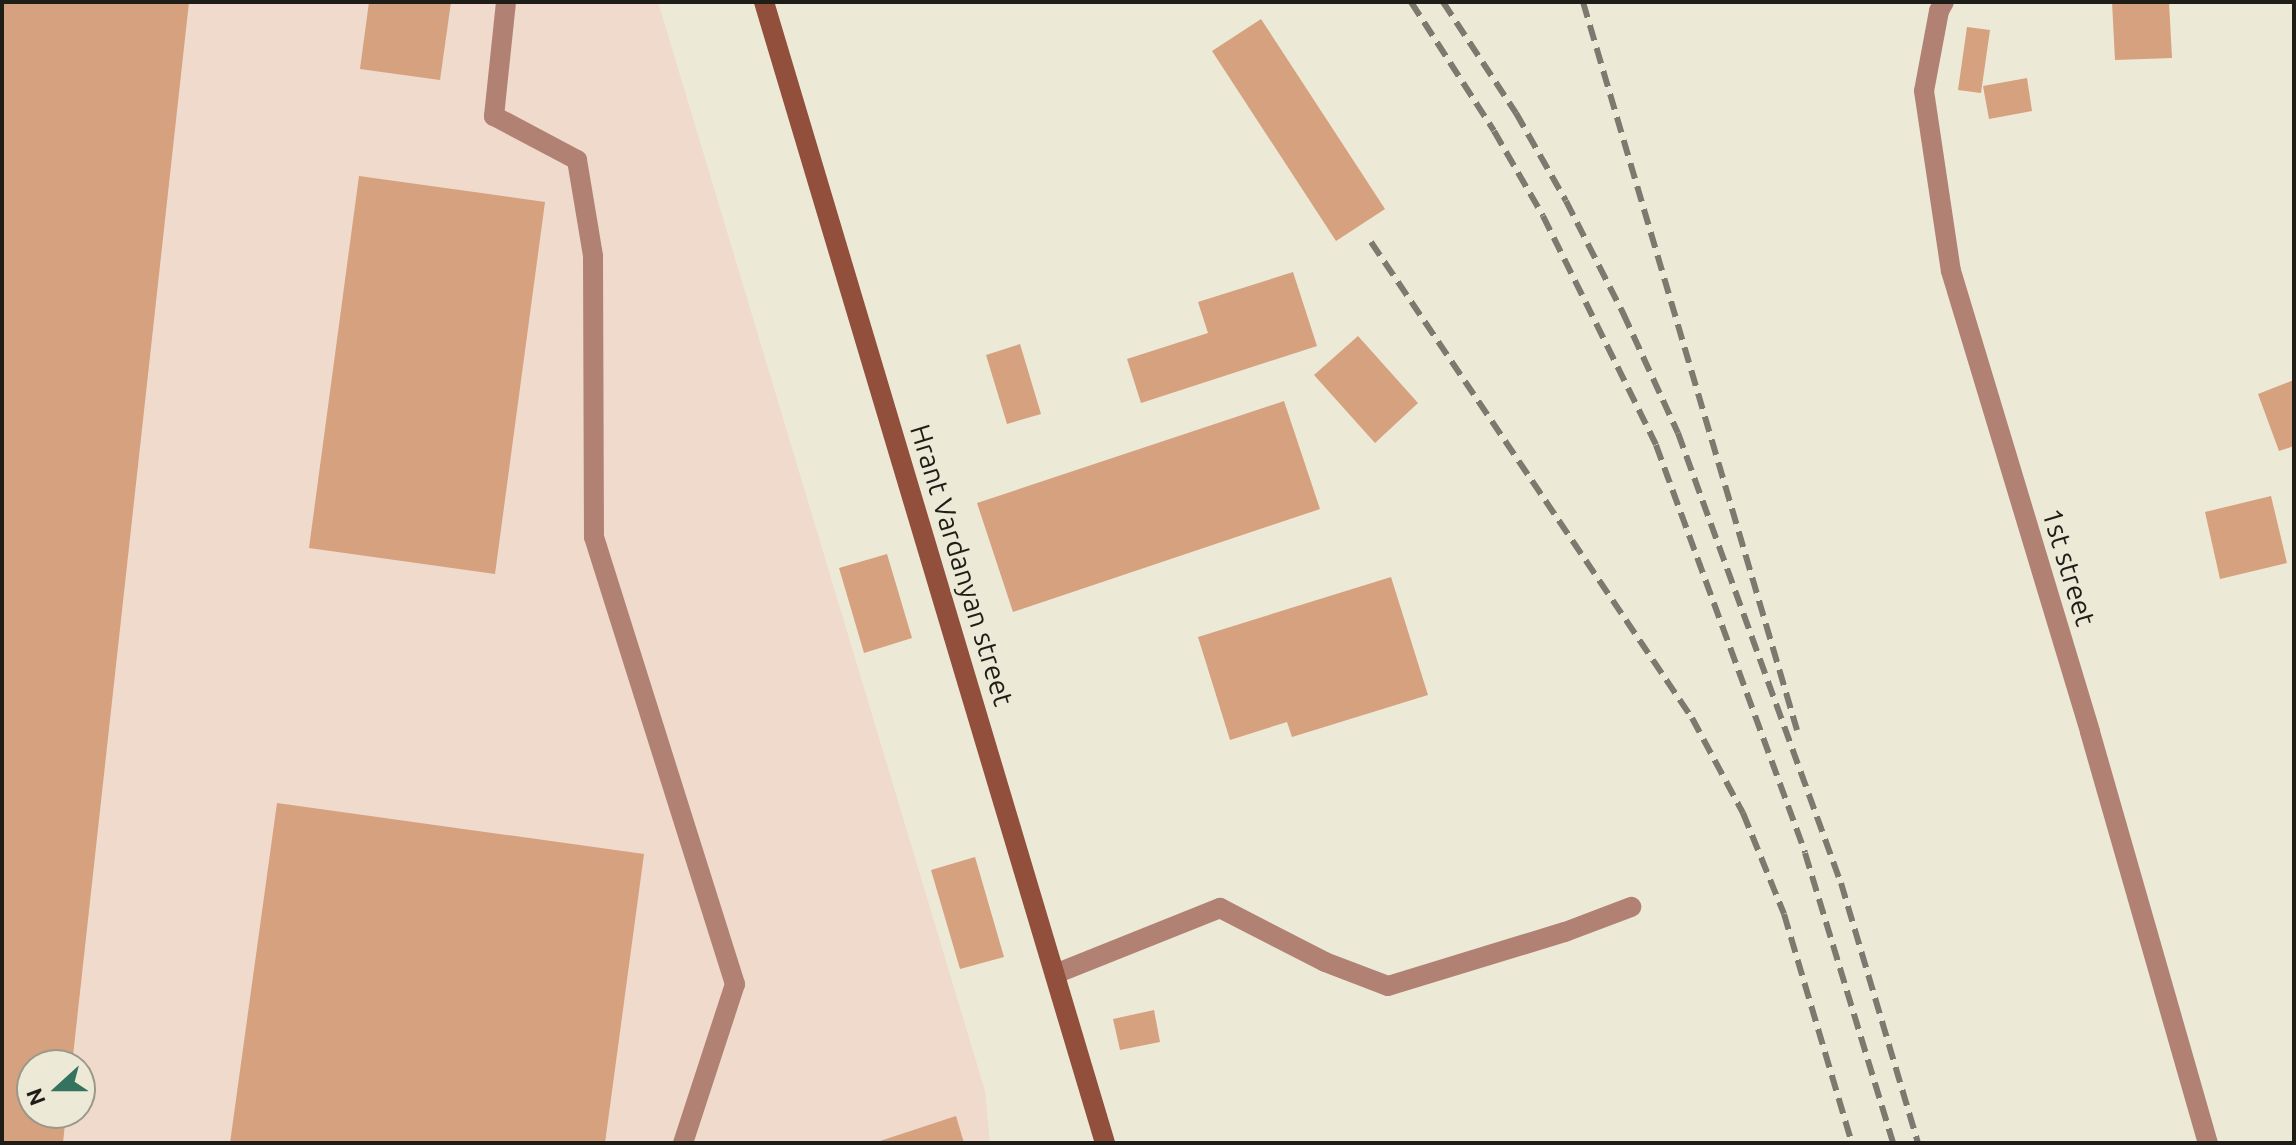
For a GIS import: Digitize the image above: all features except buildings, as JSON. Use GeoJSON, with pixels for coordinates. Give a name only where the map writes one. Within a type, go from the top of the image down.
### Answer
{"type":"FeatureCollection","features":[{"type":"Feature","properties":{"kind":"main road","name":"Hrant Vardanyan street"},"geometry":{"type":"LineString","coordinates":[[764,2],[1105,1143]]}},
{"type":"Feature","properties":{"kind":"street"},"geometry":{"type":"LineString","coordinates":[[506,2],[494,116],[577,160],[593,256],[594,537],[735,984],[683,1143]]}},
{"type":"Feature","properties":{"kind":"street","name":"1st street"},"geometry":{"type":"LineString","coordinates":[[1944,2],[1939,11],[1924,91],[1951,271],[2090,732],[2208,1143]]}},
{"type":"Feature","properties":{"kind":"street"},"geometry":{"type":"LineString","coordinates":[[1055,974],[1220,908],[1325,962],[1388,986],[1565,932],[1631,907]]}},
{"type":"Feature","properties":{"kind":"shaded area"},"geometry":{"type":"Polygon","coordinates":[[[2,2],[658,2],[985,1091],[990,1143],[2,1143],[2,2]]]}},
{"type":"Feature","properties":{"kind":"railway"},"geometry":{"type":"LineString","coordinates":[[1411,2],[1494,131],[1543,216],[1656,445],[1805,853],[1893,1143]]}},
{"type":"Feature","properties":{"kind":"railway"},"geometry":{"type":"LineString","coordinates":[[1443,2],[1516,113],[1566,201],[1623,313],[1678,433],[1841,883],[1918,1143]]}},
{"type":"Feature","properties":{"kind":"railway"},"geometry":{"type":"LineString","coordinates":[[1583,2],[1797,730]]}},
{"type":"Feature","properties":{"kind":"railway"},"geometry":{"type":"LineString","coordinates":[[1371,242],[1692,718],[1743,813],[1784,914],[1852,1143]]}}]}
